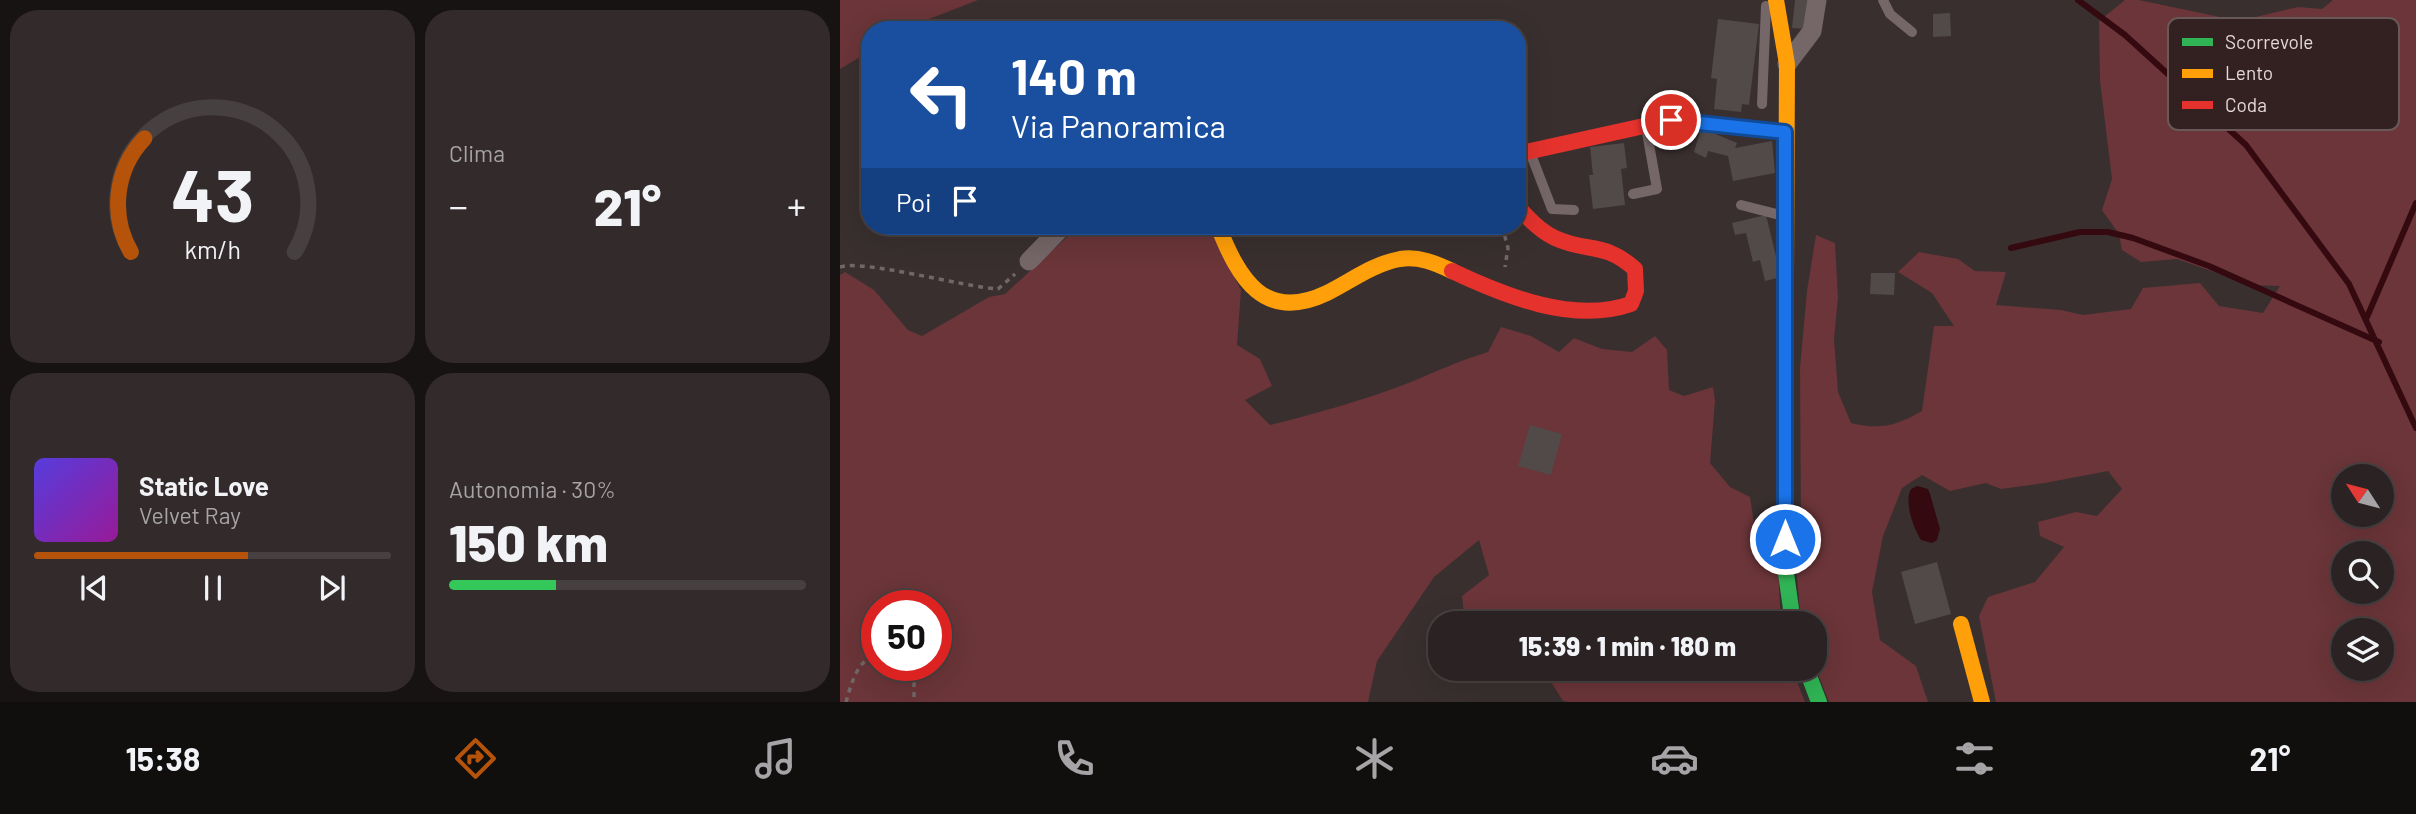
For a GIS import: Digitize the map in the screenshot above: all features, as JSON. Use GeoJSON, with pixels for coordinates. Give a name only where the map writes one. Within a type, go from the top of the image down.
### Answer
{"type":"FeatureCollection","features":[{"type":"Feature","properties":{"kind":"street"},"geometry":{"type":"LineString","coordinates":[[1776,0],[1787,64],[1785,566],[1791,611]]}},
{"type":"Feature","properties":{"kind":"street"},"geometry":{"type":"LineString","coordinates":[[1787,64],[1812,31],[1817,0]]}},
{"type":"Feature","properties":{"kind":"street"},"geometry":{"type":"LineString","coordinates":[[1526,153],[1671,120],[1785,132]]}},
{"type":"Feature","properties":{"kind":"street"},"geometry":{"type":"LineString","coordinates":[[1222,235],[1250,286],[1265,299],[1289,305],[1318,297],[1385,262],[1405,257],[1425,259],[1526,299],[1571,310],[1603,313],[1618,311],[1631,304],[1636,290],[1635,269],[1622,256],[1594,243],[1558,239],[1539,228],[1526,215]]}},
{"type":"Feature","properties":{"kind":"street"},"geometry":{"type":"LineString","coordinates":[[1029,261],[1054,235]]}},
{"type":"Feature","properties":{"kind":"street"},"geometry":{"type":"LineString","coordinates":[[1961,624],[1982,702]]}},
{"type":"Feature","properties":{"kind":"street"},"geometry":{"type":"LineString","coordinates":[[1811,681],[1819,702]]}},
{"type":"Feature","properties":{"kind":"lane"},"geometry":{"type":"LineString","coordinates":[[1762,104],[1766,0]]}},
{"type":"Feature","properties":{"kind":"lane"},"geometry":{"type":"LineString","coordinates":[[1883,0],[1890,13],[1912,32]]}},
{"type":"Feature","properties":{"kind":"lane"},"geometry":{"type":"LineString","coordinates":[[1633,194],[1657,189],[1646,124]]}},
{"type":"Feature","properties":{"kind":"lane"},"geometry":{"type":"LineString","coordinates":[[1526,157],[1552,209],[1574,210]]}},
{"type":"Feature","properties":{"kind":"lane"},"geometry":{"type":"LineString","coordinates":[[1741,205],[1785,216]]}},
{"type":"Feature","properties":{"kind":"path"},"geometry":{"type":"LineString","coordinates":[[1493,286],[1502,276],[1506,262],[1504,235]]}},
{"type":"Feature","properties":{"kind":"path"},"geometry":{"type":"LineString","coordinates":[[840,267],[892,271],[946,283],[998,289],[1029,261]]}},
{"type":"Feature","properties":{"kind":"path"},"geometry":{"type":"LineString","coordinates":[[846,702],[861,665]]}},
{"type":"Feature","properties":{"kind":"path"},"geometry":{"type":"LineString","coordinates":[[914,681],[914,702]]}},
{"type":"Feature","properties":{"kind":"shaded area"},"geometry":{"type":"Polygon","coordinates":[[[840,0],[978,0],[924,21],[861,21],[861,56],[840,69],[840,0]]]}},
{"type":"Feature","properties":{"kind":"shaded area"},"geometry":{"type":"Polygon","coordinates":[[[2125,0],[2139,0],[2225,18],[2168,18],[2168,130],[2399,130],[2399,18],[2252,18],[2298,7],[2322,9],[2333,0],[2416,0],[2416,702],[1996,702],[1979,616],[1988,597],[2035,582],[2064,547],[2040,536],[2038,522],[2076,512],[2097,516],[2122,489],[2108,471],[2001,489],[1986,483],[1950,491],[1922,475],[1902,488],[1883,536],[1872,592],[1880,640],[1916,666],[1928,702],[1829,702],[1821,681],[1827,681],[1827,611],[1800,611],[1793,529],[1801,525],[1800,368],[1807,291],[1816,235],[1835,243],[1838,298],[1834,339],[1838,392],[1851,423],[1879,426],[1896,423],[1922,411],[1934,326],[1954,326],[1932,293],[1898,272],[1919,252],[1958,259],[1975,271],[2006,272],[1996,305],[2061,310],[2083,315],[2131,309],[2143,288],[2200,283],[2219,306],[2263,313],[2280,286],[2252,285],[2177,259],[2141,262],[2122,250],[2119,234],[2102,210],[2112,179],[2100,81],[2099,21],[2125,0]]]}},
{"type":"Feature","properties":{"kind":"shaded area"},"geometry":{"type":"Polygon","coordinates":[[[1069,235],[1214,235],[1241,290],[1237,345],[1260,359],[1272,386],[1245,400],[1270,425],[1376,395],[1488,352],[1501,327],[1531,336],[1559,352],[1574,338],[1602,349],[1632,352],[1655,336],[1667,350],[1669,390],[1684,396],[1713,387],[1715,401],[1710,463],[1730,487],[1750,497],[1754,523],[1765,538],[1776,534],[1780,611],[1464,611],[1462,596],[1489,575],[1479,540],[1434,577],[1377,661],[1368,702],[840,702],[840,275],[845,272],[874,290],[908,330],[922,336],[989,297],[1005,294],[1069,235]]]}},
{"type":"Feature","properties":{"kind":"shaded area"},"geometry":{"type":"Polygon","coordinates":[[[1917,486],[1928,489],[1940,529],[1937,540],[1932,543],[1921,540],[1910,514],[1909,494],[1911,489],[1917,486]]]}},
{"type":"Feature","properties":{"kind":"shaded area"},"geometry":{"type":"Polygon","coordinates":[[[1550,681],[1797,681],[1805,702],[1569,702],[1563,701],[1550,681]]]}},
{"type":"Feature","properties":{"kind":"building"},"geometry":{"type":"Polygon","coordinates":[[[1795,0],[1811,0],[1809,29],[1792,28],[1795,0]]]}},
{"type":"Feature","properties":{"kind":"building"},"geometry":{"type":"Polygon","coordinates":[[[1950,13],[1951,36],[1933,37],[1933,14],[1950,13]]]}},
{"type":"Feature","properties":{"kind":"building"},"geometry":{"type":"Polygon","coordinates":[[[1718,19],[1759,24],[1749,105],[1742,104],[1741,112],[1714,109],[1717,79],[1711,78],[1718,19]]]}},
{"type":"Feature","properties":{"kind":"building"},"geometry":{"type":"Polygon","coordinates":[[[1701,128],[1737,143],[1735,148],[1772,141],[1775,173],[1733,181],[1728,156],[1708,151],[1706,158],[1694,152],[1701,128]]]}},
{"type":"Feature","properties":{"kind":"building"},"geometry":{"type":"Polygon","coordinates":[[[1624,143],[1627,168],[1621,169],[1625,205],[1593,209],[1589,175],[1593,175],[1590,147],[1624,143]]]}},
{"type":"Feature","properties":{"kind":"building"},"geometry":{"type":"Polygon","coordinates":[[[1766,215],[1781,277],[1765,281],[1760,260],[1753,262],[1746,233],[1735,235],[1732,223],[1766,215]]]}},
{"type":"Feature","properties":{"kind":"building"},"geometry":{"type":"Polygon","coordinates":[[[1871,273],[1895,273],[1894,295],[1870,294],[1871,273]]]}},
{"type":"Feature","properties":{"kind":"building"},"geometry":{"type":"Polygon","coordinates":[[[1530,425],[1562,434],[1551,475],[1518,466],[1530,425]]]}},
{"type":"Feature","properties":{"kind":"building"},"geometry":{"type":"Polygon","coordinates":[[[1937,562],[1951,614],[1915,624],[1901,572],[1937,562]]]}},
{"type":"Feature","properties":{"kind":"waterway"},"geometry":{"type":"LineString","coordinates":[[2078,0],[2125,35],[2168,74]]}},
{"type":"Feature","properties":{"kind":"waterway"},"geometry":{"type":"LineString","coordinates":[[2230,130],[2246,145],[2349,284],[2416,428]]}},
{"type":"Feature","properties":{"kind":"waterway"},"geometry":{"type":"LineString","coordinates":[[2367,317],[2416,203]]}},
{"type":"Feature","properties":{"kind":"waterway"},"geometry":{"type":"LineString","coordinates":[[2011,248],[2080,232],[2108,232],[2133,238],[2209,266],[2379,342]]}},
{"type":"Feature","properties":{"kind":"traffic: fast"},"geometry":{"type":"LineString","coordinates":[[1786,274],[1785,566],[1791,611]]}},
{"type":"Feature","properties":{"kind":"traffic: fast"},"geometry":{"type":"LineString","coordinates":[[1811,681],[1819,702]]}},
{"type":"Feature","properties":{"kind":"traffic: slow"},"geometry":{"type":"LineString","coordinates":[[1776,0],[1787,64],[1786,274]]}},
{"type":"Feature","properties":{"kind":"traffic: slow"},"geometry":{"type":"LineString","coordinates":[[1222,235],[1235,263],[1257,291],[1270,299],[1286,303],[1305,301],[1327,293],[1371,269],[1400,259],[1420,259],[1452,271]]}},
{"type":"Feature","properties":{"kind":"traffic: slow"},"geometry":{"type":"LineString","coordinates":[[1961,624],[1982,702]]}},
{"type":"Feature","properties":{"kind":"traffic: jam"},"geometry":{"type":"LineString","coordinates":[[1526,152],[1671,120],[1785,132]]}},
{"type":"Feature","properties":{"kind":"traffic: jam"},"geometry":{"type":"LineString","coordinates":[[1452,271],[1517,298],[1563,309],[1586,311],[1631,304],[1636,291],[1635,269],[1614,254],[1566,242],[1550,235],[1526,216]]}},
{"type":"Feature","properties":{"kind":"route"},"geometry":{"type":"LineString","coordinates":[[1671,120],[1785,132],[1785,539]]}}]}
